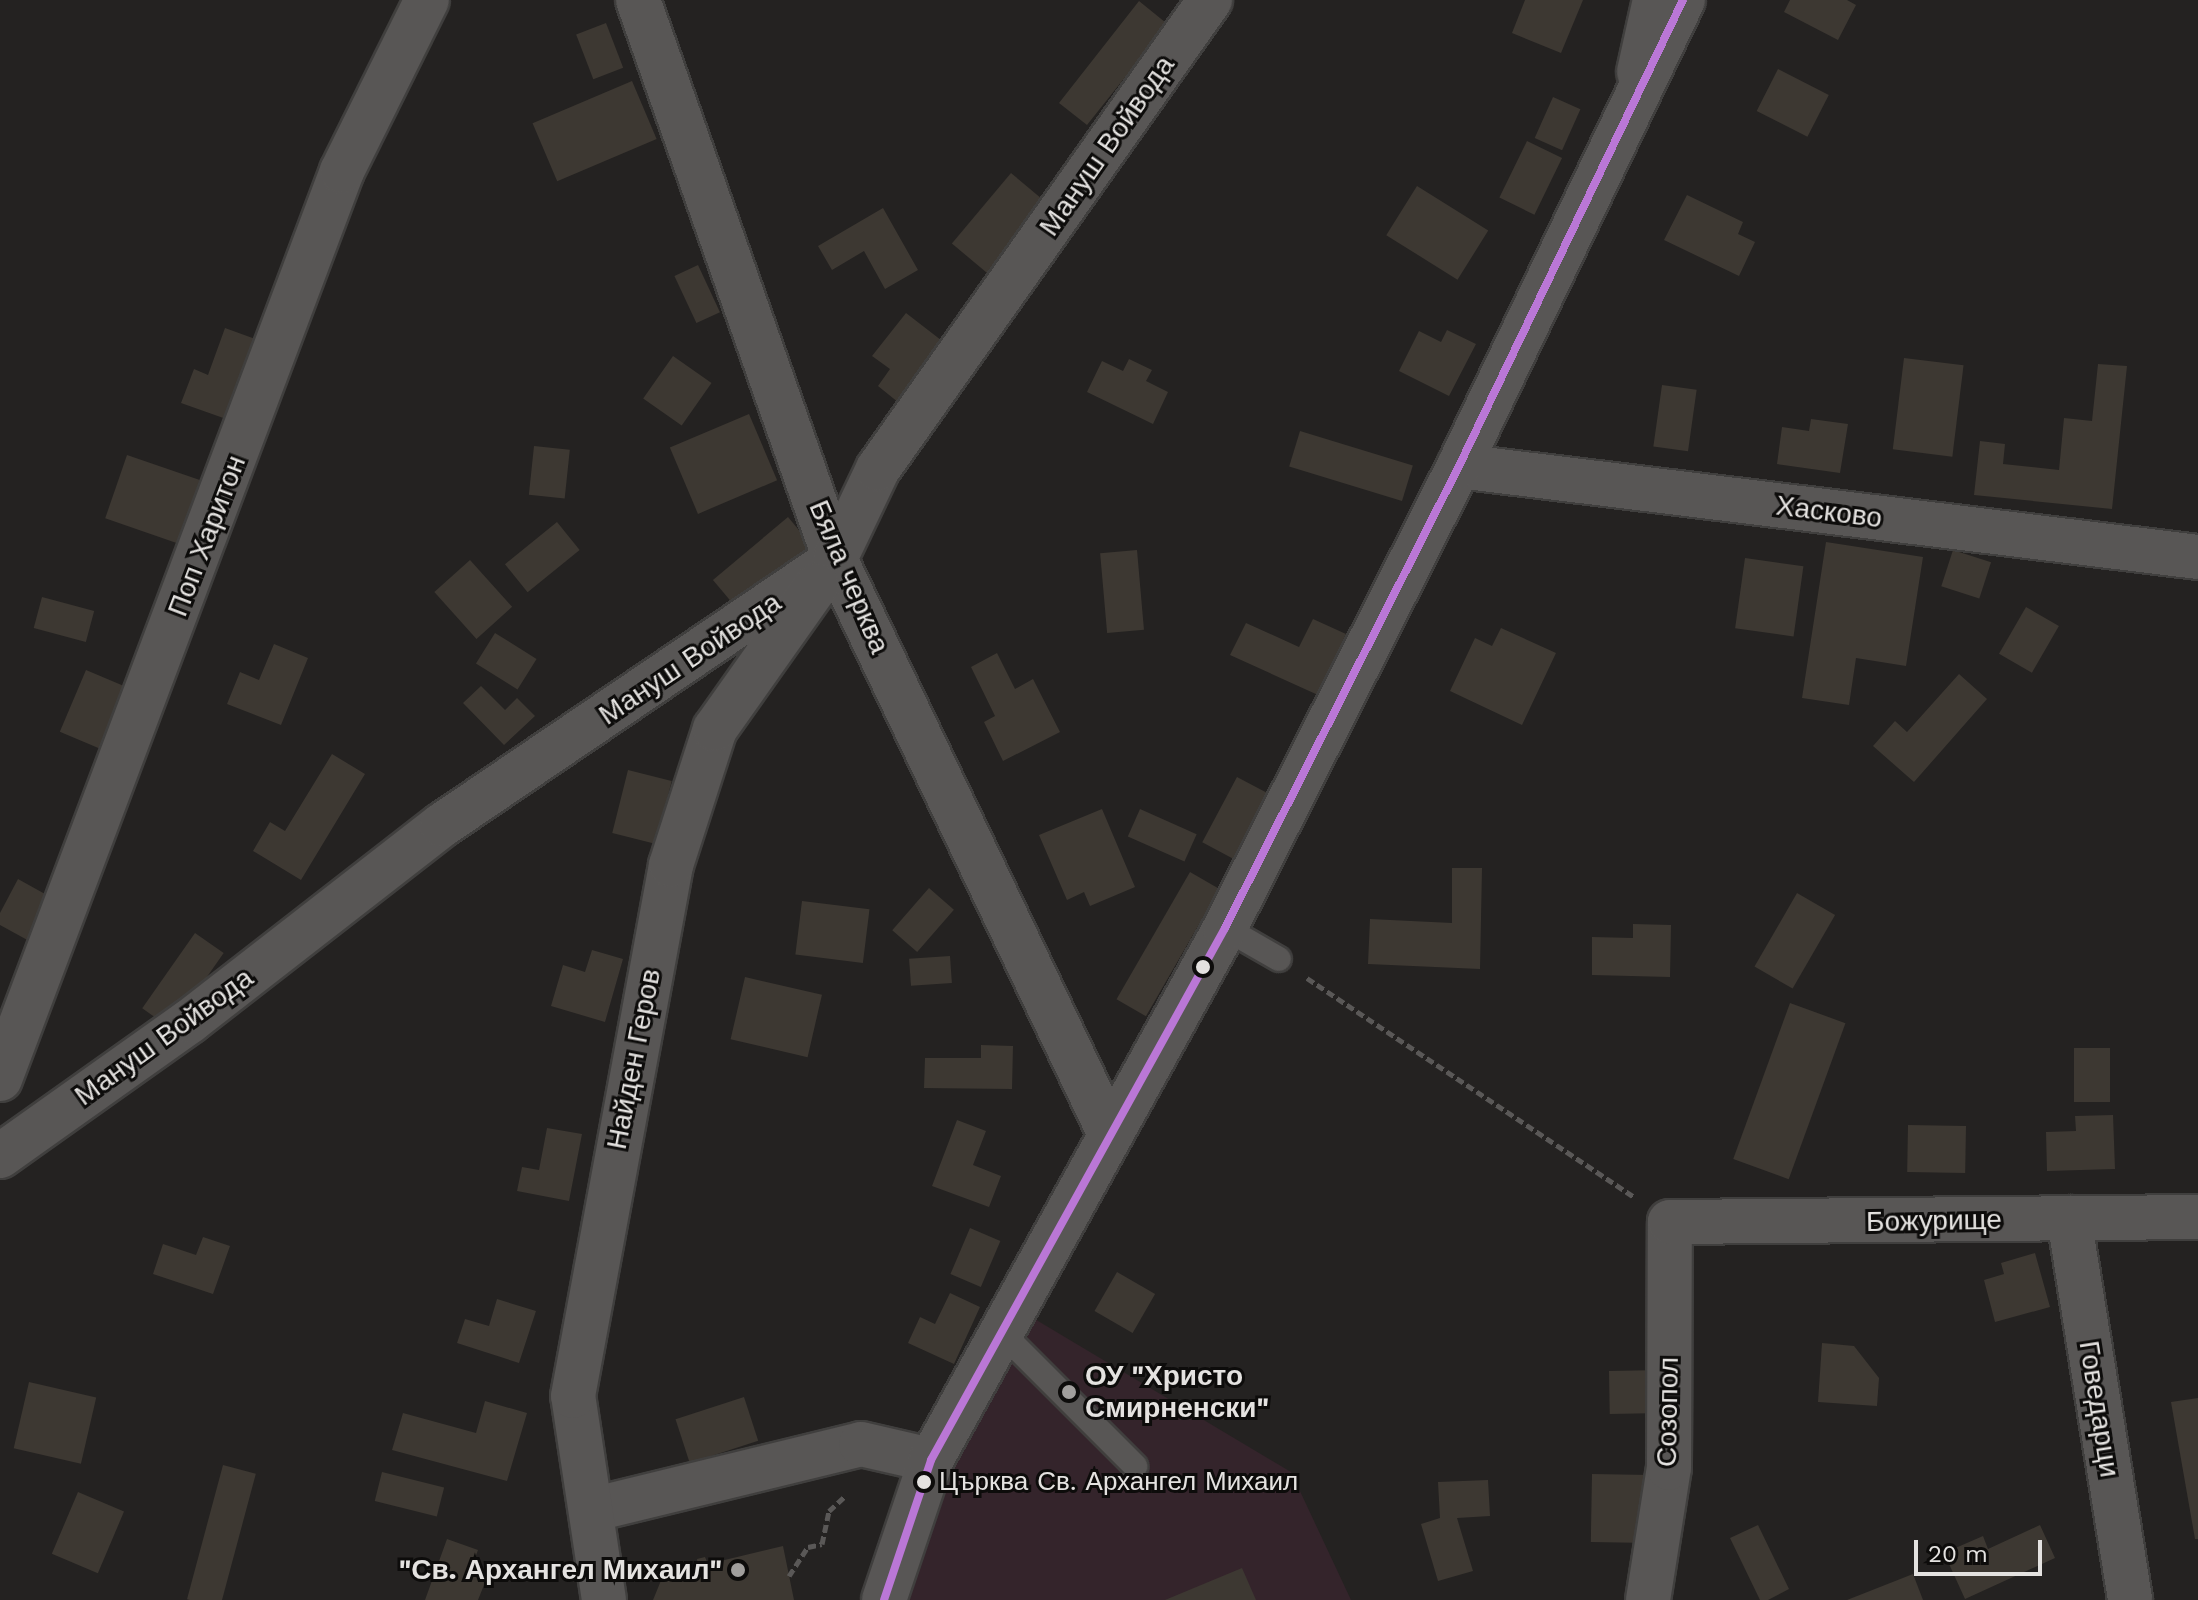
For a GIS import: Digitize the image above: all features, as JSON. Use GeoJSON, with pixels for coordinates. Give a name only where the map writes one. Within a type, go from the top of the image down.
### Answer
{"type":"FeatureCollection","features":[{"type":"Feature","properties":{"kind":"street","name":"Поп Харитон"},"geometry":{"type":"LineString","coordinates":[[0,1079],[342,171],[427,0]]}},
{"type":"Feature","properties":{"kind":"street","name":"Бяла черква"},"geometry":{"type":"LineString","coordinates":[[638,0],[835,559],[1110,1134]]}},
{"type":"Feature","properties":{"kind":"street","name":"Мануш Войвода"},"geometry":{"type":"LineString","coordinates":[[0,1156],[190,1021],[442,825],[835,559],[878,469],[1210,0]]}},
{"type":"Feature","properties":{"kind":"street"},"geometry":{"type":"LineString","coordinates":[[1633,98],[1655,0]]}},
{"type":"Feature","properties":{"kind":"street"},"geometry":{"type":"LineString","coordinates":[[884,1600],[931,1460],[1225,928],[1459,466],[1633,98],[1683,0]]}},
{"type":"Feature","properties":{"kind":"street","name":"Хасково"},"geometry":{"type":"LineString","coordinates":[[1459,466],[2198,557]]}},
{"type":"Feature","properties":{"kind":"street","name":"Найден Геров"},"geometry":{"type":"LineString","coordinates":[[604,1600],[573,1396],[671,865],[715,729],[835,559]]}},
{"type":"Feature","properties":{"kind":"street","name":"Божурище"},"geometry":{"type":"LineString","coordinates":[[1670,1222],[2198,1217]]}},
{"type":"Feature","properties":{"kind":"street","name":"Говедарци"},"geometry":{"type":"LineString","coordinates":[[2069,1218],[2130,1600]]}},
{"type":"Feature","properties":{"kind":"street","name":"Созопол"},"geometry":{"type":"LineString","coordinates":[[1648,1600],[1669,1468],[1670,1222]]}},
{"type":"Feature","properties":{"kind":"street"},"geometry":{"type":"LineString","coordinates":[[591,1510],[861,1444],[931,1460]]}},
{"type":"Feature","properties":{"kind":"lane"},"geometry":{"type":"LineString","coordinates":[[1225,928],[1279,959]]}},
{"type":"Feature","properties":{"kind":"lane"},"geometry":{"type":"LineString","coordinates":[[1001,1332],[1135,1466]]}},
{"type":"Feature","properties":{"kind":"path"},"geometry":{"type":"LineString","coordinates":[[1279,959],[1670,1222]]}},
{"type":"Feature","properties":{"kind":"path"},"geometry":{"type":"LineString","coordinates":[[789,1576],[808,1547],[822,1544],[829,1511],[854,1488]]}},
{"type":"Feature","properties":{"kind":"shaded area","name":"ОУ \"Христо Смирненски\""},"geometry":{"type":"Polygon","coordinates":[[[1023,1312],[1291,1472],[1351,1600],[903,1600],[941,1471],[1023,1312]]]}},
{"type":"Feature","properties":{"kind":"building"},"geometry":{"type":"Polygon","coordinates":[[[1525,0],[1583,0],[1561,53],[1512,33],[1525,0]]]}},
{"type":"Feature","properties":{"kind":"building"},"geometry":{"type":"Polygon","coordinates":[[[1790,0],[1847,0],[1856,5],[1838,40],[1784,12],[1790,0]]]}},
{"type":"Feature","properties":{"kind":"building"},"geometry":{"type":"Polygon","coordinates":[[[1139,1],[1176,31],[1136,83],[1126,76],[1087,125],[1059,103],[1139,1]]]}},
{"type":"Feature","properties":{"kind":"building"},"geometry":{"type":"Polygon","coordinates":[[[606,23],[623,68],[593,79],[576,34],[606,23]]]}},
{"type":"Feature","properties":{"kind":"building"},"geometry":{"type":"Polygon","coordinates":[[[1778,69],[1829,95],[1807,137],[1757,111],[1778,69]]]}},
{"type":"Feature","properties":{"kind":"building"},"geometry":{"type":"Polygon","coordinates":[[[632,81],[657,139],[557,181],[533,123],[632,81]]]}},
{"type":"Feature","properties":{"kind":"building"},"geometry":{"type":"Polygon","coordinates":[[[1553,97],[1580,109],[1562,150],[1535,138],[1553,97]]]}},
{"type":"Feature","properties":{"kind":"building"},"geometry":{"type":"Polygon","coordinates":[[[1527,141],[1562,158],[1534,215],[1499,198],[1527,141]]]}},
{"type":"Feature","properties":{"kind":"building"},"geometry":{"type":"Polygon","coordinates":[[[1011,173],[1057,212],[998,282],[952,243],[1011,173]]]}},
{"type":"Feature","properties":{"kind":"building"},"geometry":{"type":"Polygon","coordinates":[[[1417,186],[1488,231],[1458,280],[1386,235],[1417,186]]]}},
{"type":"Feature","properties":{"kind":"building"},"geometry":{"type":"Polygon","coordinates":[[[1687,195],[1743,222],[1738,234],[1755,242],[1739,276],[1664,240],[1687,195]]]}},
{"type":"Feature","properties":{"kind":"building"},"geometry":{"type":"Polygon","coordinates":[[[883,208],[918,270],[885,289],[864,251],[832,270],[818,246],[883,208]]]}},
{"type":"Feature","properties":{"kind":"building"},"geometry":{"type":"Polygon","coordinates":[[[698,265],[720,312],[696,323],[674,276],[698,265]]]}},
{"type":"Feature","properties":{"kind":"building"},"geometry":{"type":"Polygon","coordinates":[[[906,313],[950,347],[904,407],[878,386],[890,369],[872,356],[906,313]]]}},
{"type":"Feature","properties":{"kind":"building"},"geometry":{"type":"Polygon","coordinates":[[[225,328],[258,340],[229,420],[181,403],[194,369],[208,375],[225,328]]]}},
{"type":"Feature","properties":{"kind":"building"},"geometry":{"type":"Polygon","coordinates":[[[1447,330],[1476,344],[1449,396],[1399,371],[1419,331],[1441,342],[1447,330]]]}},
{"type":"Feature","properties":{"kind":"building"},"geometry":{"type":"Polygon","coordinates":[[[673,356],[712,383],[682,426],[643,399],[673,356]]]}},
{"type":"Feature","properties":{"kind":"building"},"geometry":{"type":"Polygon","coordinates":[[[1904,358],[1964,365],[1952,457],[1893,449],[1904,358]]]}},
{"type":"Feature","properties":{"kind":"building"},"geometry":{"type":"Polygon","coordinates":[[[1129,359],[1152,370],[1146,381],[1168,392],[1153,424],[1087,392],[1102,361],[1123,371],[1129,359]]]}},
{"type":"Feature","properties":{"kind":"building"},"geometry":{"type":"Polygon","coordinates":[[[2098,364],[2127,366],[2112,509],[1974,495],[1980,441],[2005,444],[2003,464],[2059,470],[2064,418],[2092,421],[2098,364]]]}},
{"type":"Feature","properties":{"kind":"building"},"geometry":{"type":"Polygon","coordinates":[[[1662,385],[1697,390],[1688,451],[1653,446],[1662,385]]]}},
{"type":"Feature","properties":{"kind":"building"},"geometry":{"type":"Polygon","coordinates":[[[749,414],[777,480],[698,514],[670,448],[749,414]]]}},
{"type":"Feature","properties":{"kind":"building"},"geometry":{"type":"Polygon","coordinates":[[[1811,419],[1848,424],[1840,473],[1777,464],[1782,427],[1809,431],[1811,419]]]}},
{"type":"Feature","properties":{"kind":"building"},"geometry":{"type":"Polygon","coordinates":[[[1300,431],[1413,465],[1402,501],[1289,466],[1300,431]]]}},
{"type":"Feature","properties":{"kind":"building"},"geometry":{"type":"Polygon","coordinates":[[[534,446],[570,450],[565,498],[529,495],[534,446]]]}},
{"type":"Feature","properties":{"kind":"building"},"geometry":{"type":"Polygon","coordinates":[[[127,455],[200,480],[178,543],[105,518],[127,455]]]}},
{"type":"Feature","properties":{"kind":"building"},"geometry":{"type":"Polygon","coordinates":[[[788,517],[813,547],[738,610],[713,580],[788,517]]]}},
{"type":"Feature","properties":{"kind":"building"},"geometry":{"type":"Polygon","coordinates":[[[557,522],[580,550],[528,592],[505,564],[557,522]]]}},
{"type":"Feature","properties":{"kind":"building"},"geometry":{"type":"Polygon","coordinates":[[[1826,542],[1923,557],[1906,666],[1856,658],[1849,705],[1802,698],[1826,542]]]}},
{"type":"Feature","properties":{"kind":"building"},"geometry":{"type":"Polygon","coordinates":[[[1137,550],[1144,630],[1107,633],[1100,553],[1137,550]]]}},
{"type":"Feature","properties":{"kind":"building"},"geometry":{"type":"Polygon","coordinates":[[[1953,550],[1991,562],[1979,599],[1941,586],[1953,550]]]}},
{"type":"Feature","properties":{"kind":"building"},"geometry":{"type":"Polygon","coordinates":[[[1745,558],[1803,566],[1794,637],[1735,628],[1745,558]]]}},
{"type":"Feature","properties":{"kind":"building"},"geometry":{"type":"Polygon","coordinates":[[[470,560],[512,607],[476,639],[434,592],[470,560]]]}},
{"type":"Feature","properties":{"kind":"building"},"geometry":{"type":"Polygon","coordinates":[[[42,597],[94,611],[86,642],[34,628],[42,597]]]}},
{"type":"Feature","properties":{"kind":"building"},"geometry":{"type":"Polygon","coordinates":[[[2026,607],[2059,626],[2032,673],[1999,654],[2026,607]]]}},
{"type":"Feature","properties":{"kind":"building"},"geometry":{"type":"Polygon","coordinates":[[[1313,619],[1346,634],[1318,695],[1230,655],[1246,623],[1299,647],[1313,619]]]}},
{"type":"Feature","properties":{"kind":"building"},"geometry":{"type":"Polygon","coordinates":[[[1501,628],[1556,653],[1522,725],[1450,691],[1475,638],[1492,646],[1501,628]]]}},
{"type":"Feature","properties":{"kind":"building"},"geometry":{"type":"Polygon","coordinates":[[[495,633],[537,659],[517,689],[476,664],[495,633]]]}},
{"type":"Feature","properties":{"kind":"building"},"geometry":{"type":"Polygon","coordinates":[[[274,644],[308,658],[281,725],[227,704],[240,672],[259,680],[274,644]]]}},
{"type":"Feature","properties":{"kind":"building"},"geometry":{"type":"Polygon","coordinates":[[[997,653],[1015,689],[1033,679],[1060,732],[1003,761],[984,722],[995,716],[971,667],[997,653]]]}},
{"type":"Feature","properties":{"kind":"building"},"geometry":{"type":"Polygon","coordinates":[[[86,670],[129,688],[103,750],[60,732],[86,670]]]}},
{"type":"Feature","properties":{"kind":"building"},"geometry":{"type":"Polygon","coordinates":[[[1959,674],[1987,699],[1914,782],[1873,746],[1895,721],[1907,732],[1959,674]]]}},
{"type":"Feature","properties":{"kind":"building"},"geometry":{"type":"Polygon","coordinates":[[[481,686],[505,710],[517,698],[535,716],[504,745],[463,703],[481,686]]]}},
{"type":"Feature","properties":{"kind":"building"},"geometry":{"type":"Polygon","coordinates":[[[332,754],[365,774],[301,880],[253,851],[270,822],[285,831],[332,754]]]}},
{"type":"Feature","properties":{"kind":"building"},"geometry":{"type":"Polygon","coordinates":[[[628,770],[672,781],[656,844],[612,833],[628,770]]]}},
{"type":"Feature","properties":{"kind":"building"},"geometry":{"type":"Polygon","coordinates":[[[1237,777],[1276,798],[1241,863],[1202,842],[1237,777]]]}},
{"type":"Feature","properties":{"kind":"building"},"geometry":{"type":"Polygon","coordinates":[[[1102,809],[1135,887],[1090,906],[1084,892],[1067,900],[1039,835],[1102,809]]]}},
{"type":"Feature","properties":{"kind":"building"},"geometry":{"type":"Polygon","coordinates":[[[1140,809],[1197,834],[1184,862],[1128,836],[1140,809]]]}},
{"type":"Feature","properties":{"kind":"building"},"geometry":{"type":"Polygon","coordinates":[[[1452,868],[1482,868],[1480,969],[1368,964],[1370,919],[1452,923],[1452,868]]]}},
{"type":"Feature","properties":{"kind":"building"},"geometry":{"type":"Polygon","coordinates":[[[1190,872],[1219,889],[1146,1016],[1116,999],[1190,872]]]}},
{"type":"Feature","properties":{"kind":"building"},"geometry":{"type":"Polygon","coordinates":[[[18,879],[54,899],[31,942],[0,925],[0,913],[18,879]]]}},
{"type":"Feature","properties":{"kind":"building"},"geometry":{"type":"Polygon","coordinates":[[[929,888],[954,910],[917,952],[892,930],[929,888]]]}},
{"type":"Feature","properties":{"kind":"building"},"geometry":{"type":"Polygon","coordinates":[[[1797,893],[1835,915],[1793,989],[1754,967],[1797,893]]]}},
{"type":"Feature","properties":{"kind":"building"},"geometry":{"type":"Polygon","coordinates":[[[802,901],[869,909],[863,963],[795,955],[802,901]]]}},
{"type":"Feature","properties":{"kind":"building"},"geometry":{"type":"Polygon","coordinates":[[[1633,924],[1671,925],[1670,977],[1592,975],[1592,937],[1633,938],[1633,924]]]}},
{"type":"Feature","properties":{"kind":"building"},"geometry":{"type":"Polygon","coordinates":[[[195,933],[224,953],[171,1028],[142,1008],[195,933]]]}},
{"type":"Feature","properties":{"kind":"building"},"geometry":{"type":"Polygon","coordinates":[[[592,950],[623,959],[605,1022],[551,1006],[563,965],[585,972],[592,950]]]}},
{"type":"Feature","properties":{"kind":"building"},"geometry":{"type":"Polygon","coordinates":[[[950,956],[952,983],[911,986],[909,959],[950,956]]]}},
{"type":"Feature","properties":{"kind":"building"},"geometry":{"type":"Polygon","coordinates":[[[745,977],[822,995],[808,1057],[731,1039],[745,977]]]}},
{"type":"Feature","properties":{"kind":"building"},"geometry":{"type":"Polygon","coordinates":[[[1790,1003],[1845,1023],[1789,1179],[1733,1159],[1790,1003]]]}},
{"type":"Feature","properties":{"kind":"building"},"geometry":{"type":"Polygon","coordinates":[[[981,1045],[1013,1046],[1012,1089],[924,1088],[925,1058],[981,1058],[981,1045]]]}},
{"type":"Feature","properties":{"kind":"building"},"geometry":{"type":"Polygon","coordinates":[[[2074,1048],[2110,1048],[2110,1102],[2074,1102],[2074,1048]]]}},
{"type":"Feature","properties":{"kind":"building"},"geometry":{"type":"Polygon","coordinates":[[[2113,1115],[2115,1169],[2047,1171],[2046,1132],[2076,1131],[2075,1116],[2113,1115]]]}},
{"type":"Feature","properties":{"kind":"building"},"geometry":{"type":"Polygon","coordinates":[[[957,1120],[986,1131],[973,1165],[1001,1176],[989,1207],[932,1186],[957,1120]]]}},
{"type":"Feature","properties":{"kind":"building"},"geometry":{"type":"Polygon","coordinates":[[[1908,1125],[1966,1126],[1965,1173],[1907,1172],[1908,1125]]]}},
{"type":"Feature","properties":{"kind":"building"},"geometry":{"type":"Polygon","coordinates":[[[547,1128],[582,1134],[569,1201],[517,1191],[522,1167],[539,1170],[547,1128]]]}},
{"type":"Feature","properties":{"kind":"building"},"geometry":{"type":"Polygon","coordinates":[[[970,1228],[1000,1241],[981,1287],[950,1274],[970,1228]]]}},
{"type":"Feature","properties":{"kind":"building"},"geometry":{"type":"Polygon","coordinates":[[[203,1237],[230,1246],[213,1294],[153,1274],[163,1244],[196,1255],[203,1237]]]}},
{"type":"Feature","properties":{"kind":"building"},"geometry":{"type":"Polygon","coordinates":[[[2035,1253],[2050,1307],[1995,1322],[1984,1280],[2004,1274],[2001,1263],[2035,1253]]]}},
{"type":"Feature","properties":{"kind":"building"},"geometry":{"type":"Polygon","coordinates":[[[1117,1272],[1155,1294],[1133,1333],[1094,1311],[1117,1272]]]}},
{"type":"Feature","properties":{"kind":"building"},"geometry":{"type":"Polygon","coordinates":[[[950,1293],[980,1307],[954,1364],[908,1343],[920,1317],[935,1324],[950,1293]]]}},
{"type":"Feature","properties":{"kind":"building"},"geometry":{"type":"Polygon","coordinates":[[[497,1299],[536,1311],[519,1363],[457,1343],[465,1319],[489,1326],[497,1299]]]}},
{"type":"Feature","properties":{"kind":"building"},"geometry":{"type":"Polygon","coordinates":[[[1822,1343],[1854,1346],[1879,1378],[1877,1406],[1818,1402],[1822,1343]]]}},
{"type":"Feature","properties":{"kind":"building"},"geometry":{"type":"Polygon","coordinates":[[[1662,1370],[1663,1413],[1610,1414],[1609,1371],[1662,1370]]]}},
{"type":"Feature","properties":{"kind":"building"},"geometry":{"type":"Polygon","coordinates":[[[29,1382],[96,1398],[81,1464],[14,1448],[29,1382]]]}},
{"type":"Feature","properties":{"kind":"building"},"geometry":{"type":"Polygon","coordinates":[[[744,1397],[758,1441],[690,1463],[676,1419],[744,1397]]]}},
{"type":"Feature","properties":{"kind":"building"},"geometry":{"type":"Polygon","coordinates":[[[2198,1398],[2198,1539],[2195,1539],[2171,1402],[2198,1398]]]}},
{"type":"Feature","properties":{"kind":"building"},"geometry":{"type":"Polygon","coordinates":[[[485,1401],[527,1413],[507,1481],[392,1450],[403,1413],[476,1433],[485,1401]]]}},
{"type":"Feature","properties":{"kind":"building"},"geometry":{"type":"Polygon","coordinates":[[[223,1465],[256,1474],[222,1600],[187,1599],[223,1465]]]}},
{"type":"Feature","properties":{"kind":"building"},"geometry":{"type":"Polygon","coordinates":[[[382,1472],[444,1487],[437,1517],[375,1501],[382,1472]]]}},
{"type":"Feature","properties":{"kind":"building"},"geometry":{"type":"Polygon","coordinates":[[[1592,1474],[1650,1475],[1649,1543],[1591,1542],[1592,1474]]]}},
{"type":"Feature","properties":{"kind":"building"},"geometry":{"type":"Polygon","coordinates":[[[1488,1480],[1490,1516],[1457,1518],[1473,1571],[1438,1581],[1421,1524],[1440,1518],[1438,1482],[1488,1480]]]}},
{"type":"Feature","properties":{"kind":"building"},"geometry":{"type":"Polygon","coordinates":[[[78,1492],[124,1512],[98,1573],[52,1554],[78,1492]]]}},
{"type":"Feature","properties":{"kind":"building"},"geometry":{"type":"Polygon","coordinates":[[[1758,1525],[1789,1589],[1768,1600],[1760,1600],[1730,1538],[1758,1525]]]}},
{"type":"Feature","properties":{"kind":"building"},"geometry":{"type":"Polygon","coordinates":[[[2040,1525],[2055,1558],[1965,1599],[1944,1553],[1983,1536],[1988,1549],[2040,1525]]]}},
{"type":"Feature","properties":{"kind":"building"},"geometry":{"type":"Polygon","coordinates":[[[447,1539],[478,1550],[469,1574],[486,1580],[478,1600],[425,1600],[447,1539]]]}},
{"type":"Feature","properties":{"kind":"building"},"geometry":{"type":"Polygon","coordinates":[[[783,1546],[794,1600],[653,1600],[662,1578],[698,1568],[697,1559],[705,1557],[708,1564],[783,1546]]]}},
{"type":"Feature","properties":{"kind":"building"},"geometry":{"type":"Polygon","coordinates":[[[1242,1568],[1256,1600],[1165,1600],[1242,1568]]]}},
{"type":"Feature","properties":{"kind":"building"},"geometry":{"type":"Polygon","coordinates":[[[1913,1574],[1923,1600],[1847,1600],[1913,1574]]]}},
{"type":"Feature","properties":{"kind":"transit line"},"geometry":{"type":"LineString","coordinates":[[884,1600],[931,1460],[1225,928],[1459,466],[1683,0]]}},
{"type":"Feature","properties":{"kind":"place","name":"ОУ \"Христо Смирненски\""},"geometry":{"type":"Point","coordinates":[1069,1392]}},
{"type":"Feature","properties":{"kind":"place","name":"Църква Св. Архангел Михаил"},"geometry":{"type":"Point","coordinates":[924,1482]}},
{"type":"Feature","properties":{"kind":"place","name":"\"Св. Архангел Михаил\""},"geometry":{"type":"Point","coordinates":[738,1570]}}]}
